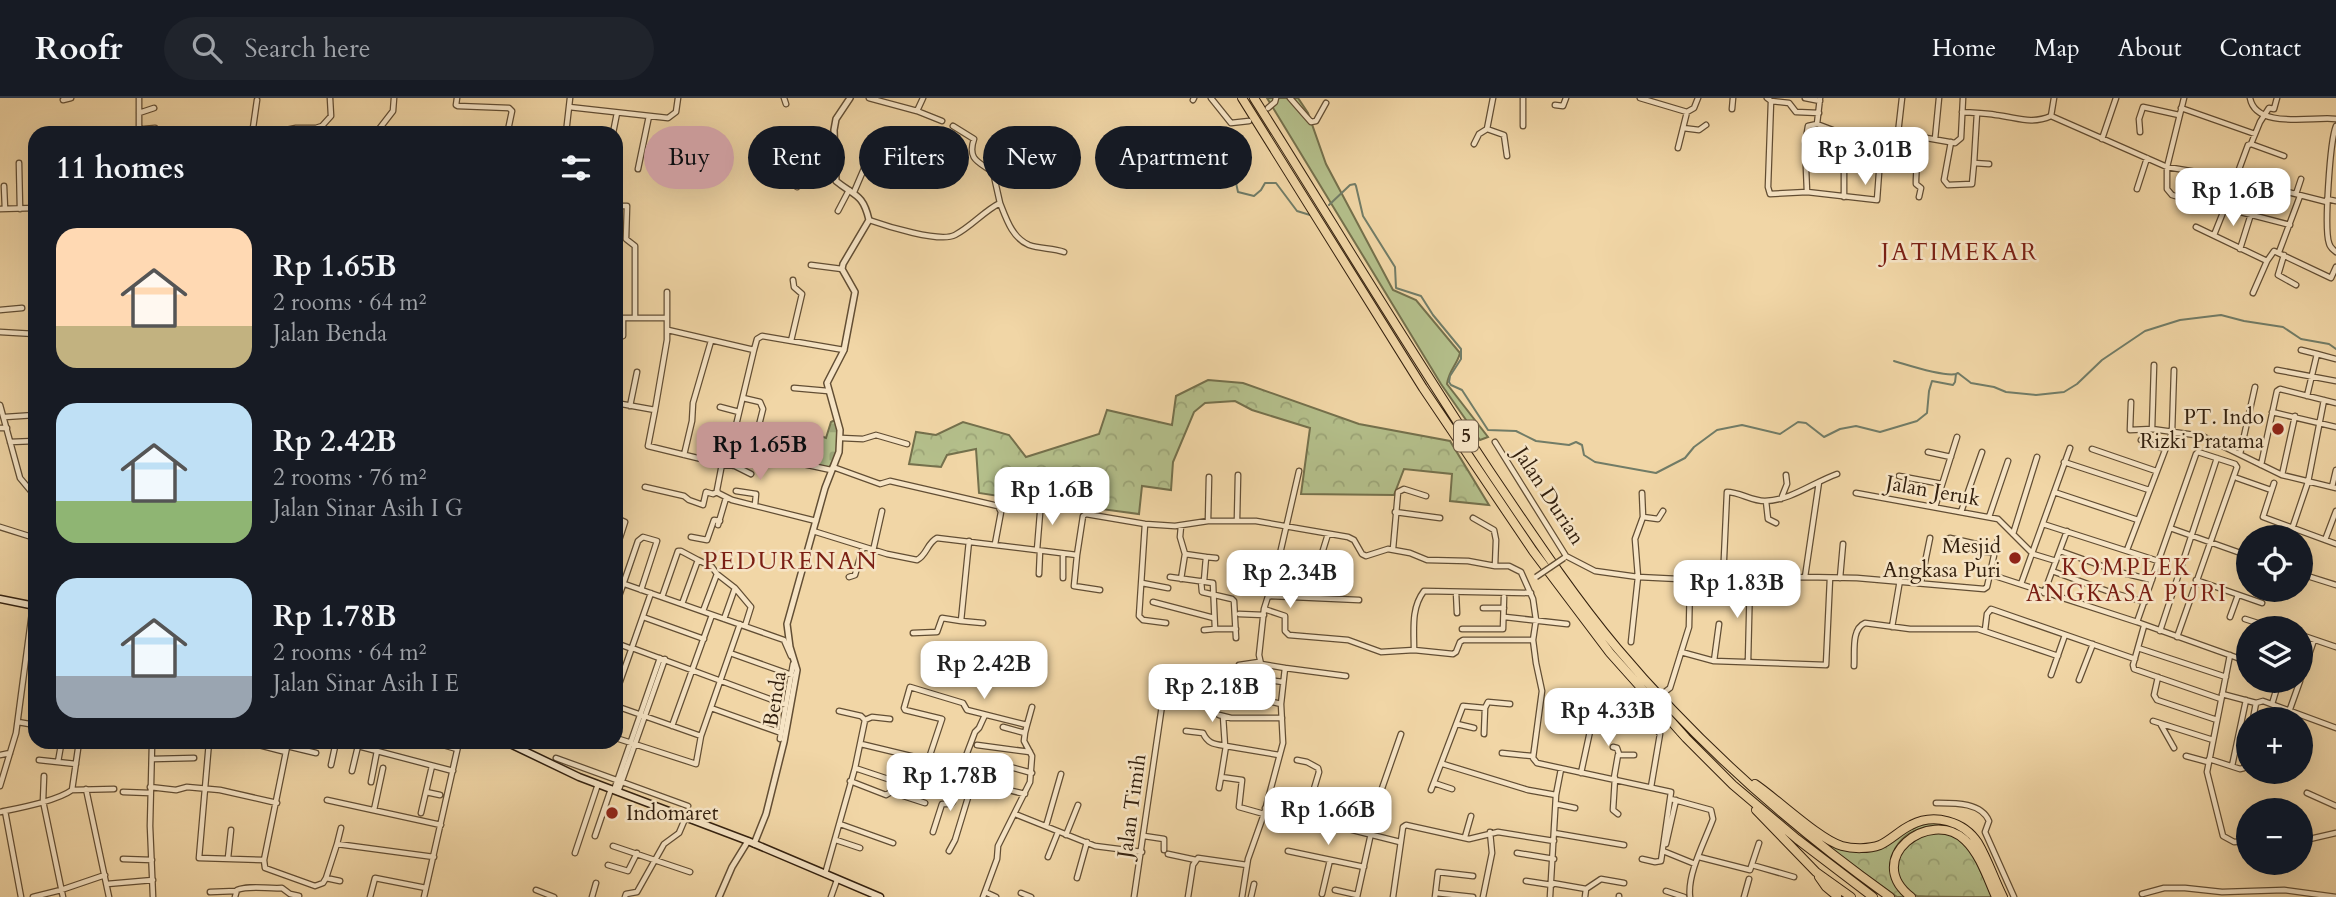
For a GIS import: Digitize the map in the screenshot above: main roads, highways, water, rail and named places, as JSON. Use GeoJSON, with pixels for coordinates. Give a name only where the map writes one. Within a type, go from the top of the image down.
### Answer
{"type":"FeatureCollection","features":[{"type":"Feature","properties":{"kind":"highway","name":"5"},"geometry":{"type":"LineString","coordinates":[[1242,98],[1392,339],[1532,551],[1609,653],[1733,785],[1797,839],[1873,897]]}},
{"type":"Feature","properties":{"kind":"highway","name":"5"},"geometry":{"type":"LineString","coordinates":[[1254,98],[1431,384],[1540,546],[1616,647],[1661,698],[1732,768],[1797,826],[1890,897]]}},
{"type":"Feature","properties":{"kind":"highway"},"geometry":{"type":"LineString","coordinates":[[1732,768],[1841,846],[1861,848],[1879,845],[1911,825],[1927,820],[1947,820],[1957,824],[1968,831],[1978,843],[2003,897]]}},
{"type":"Feature","properties":{"kind":"highway"},"geometry":{"type":"LineString","coordinates":[[1733,785],[1837,896]]}},
{"type":"Feature","properties":{"kind":"highway"},"geometry":{"type":"LineString","coordinates":[[1910,897],[1894,877],[1895,857],[1902,846],[1913,837],[1939,830],[1956,834],[1969,844],[1996,897]]}},
{"type":"Feature","properties":{"kind":"highway"},"geometry":{"type":"LineString","coordinates":[[1816,872],[1851,897]]}},
{"type":"Feature","properties":{"kind":"main road"},"geometry":{"type":"LineString","coordinates":[[0,598],[28,605]]}},
{"type":"Feature","properties":{"kind":"main road"},"geometry":{"type":"LineString","coordinates":[[521,749],[598,784],[751,842],[880,897]]}},
{"type":"Feature","properties":{"kind":"waterway"},"geometry":{"type":"LineString","coordinates":[[1238,189],[1238,192],[1254,196],[1265,183],[1276,183],[1297,211],[1310,215]]}},
{"type":"Feature","properties":{"kind":"waterway"},"geometry":{"type":"LineString","coordinates":[[1329,205],[1350,185],[1355,184],[1363,216],[1395,267],[1396,288],[1421,296],[1461,349],[1461,359],[1449,382],[1462,390],[1488,430],[1516,431],[1536,441],[1569,445],[1576,442],[1582,445],[1584,455],[1595,462],[1656,473],[1685,458],[1694,447],[1717,430],[1742,425],[1780,434],[1798,422],[1806,423],[1824,437],[1840,429],[1856,426],[1880,432],[1917,421],[1927,413],[1932,381],[1953,385],[1958,373],[1971,383],[2006,392],[2036,395],[2064,392],[2077,384],[2102,360],[2145,331],[2180,320],[2221,315],[2283,327],[2301,339],[2329,344],[2336,349]]}},
{"type":"Feature","properties":{"kind":"waterway"},"geometry":{"type":"LineString","coordinates":[[1894,361],[1934,372],[1956,374]]}},
{"type":"Feature","properties":{"kind":"place","name":"PT. Indo Rizki Pratama"},"geometry":{"type":"Point","coordinates":[2278,429]}},
{"type":"Feature","properties":{"kind":"place","name":"Mesjid Angkasa Puri"},"geometry":{"type":"Point","coordinates":[2015,558]}},
{"type":"Feature","properties":{"kind":"place","name":"Indomaret"},"geometry":{"type":"Point","coordinates":[612,813]}},
{"type":"Feature","properties":{"kind":"district","name":"JATIMEKAR"},"geometry":{"type":"Point","coordinates":[1960,252]}},
{"type":"Feature","properties":{"kind":"district","name":"PEDURENAN"},"geometry":{"type":"Point","coordinates":[791,561]}},
{"type":"Feature","properties":{"kind":"district","name":"KOMPLEK ANGKASA PURI"},"geometry":{"type":"Point","coordinates":[2127,580]}}]}
